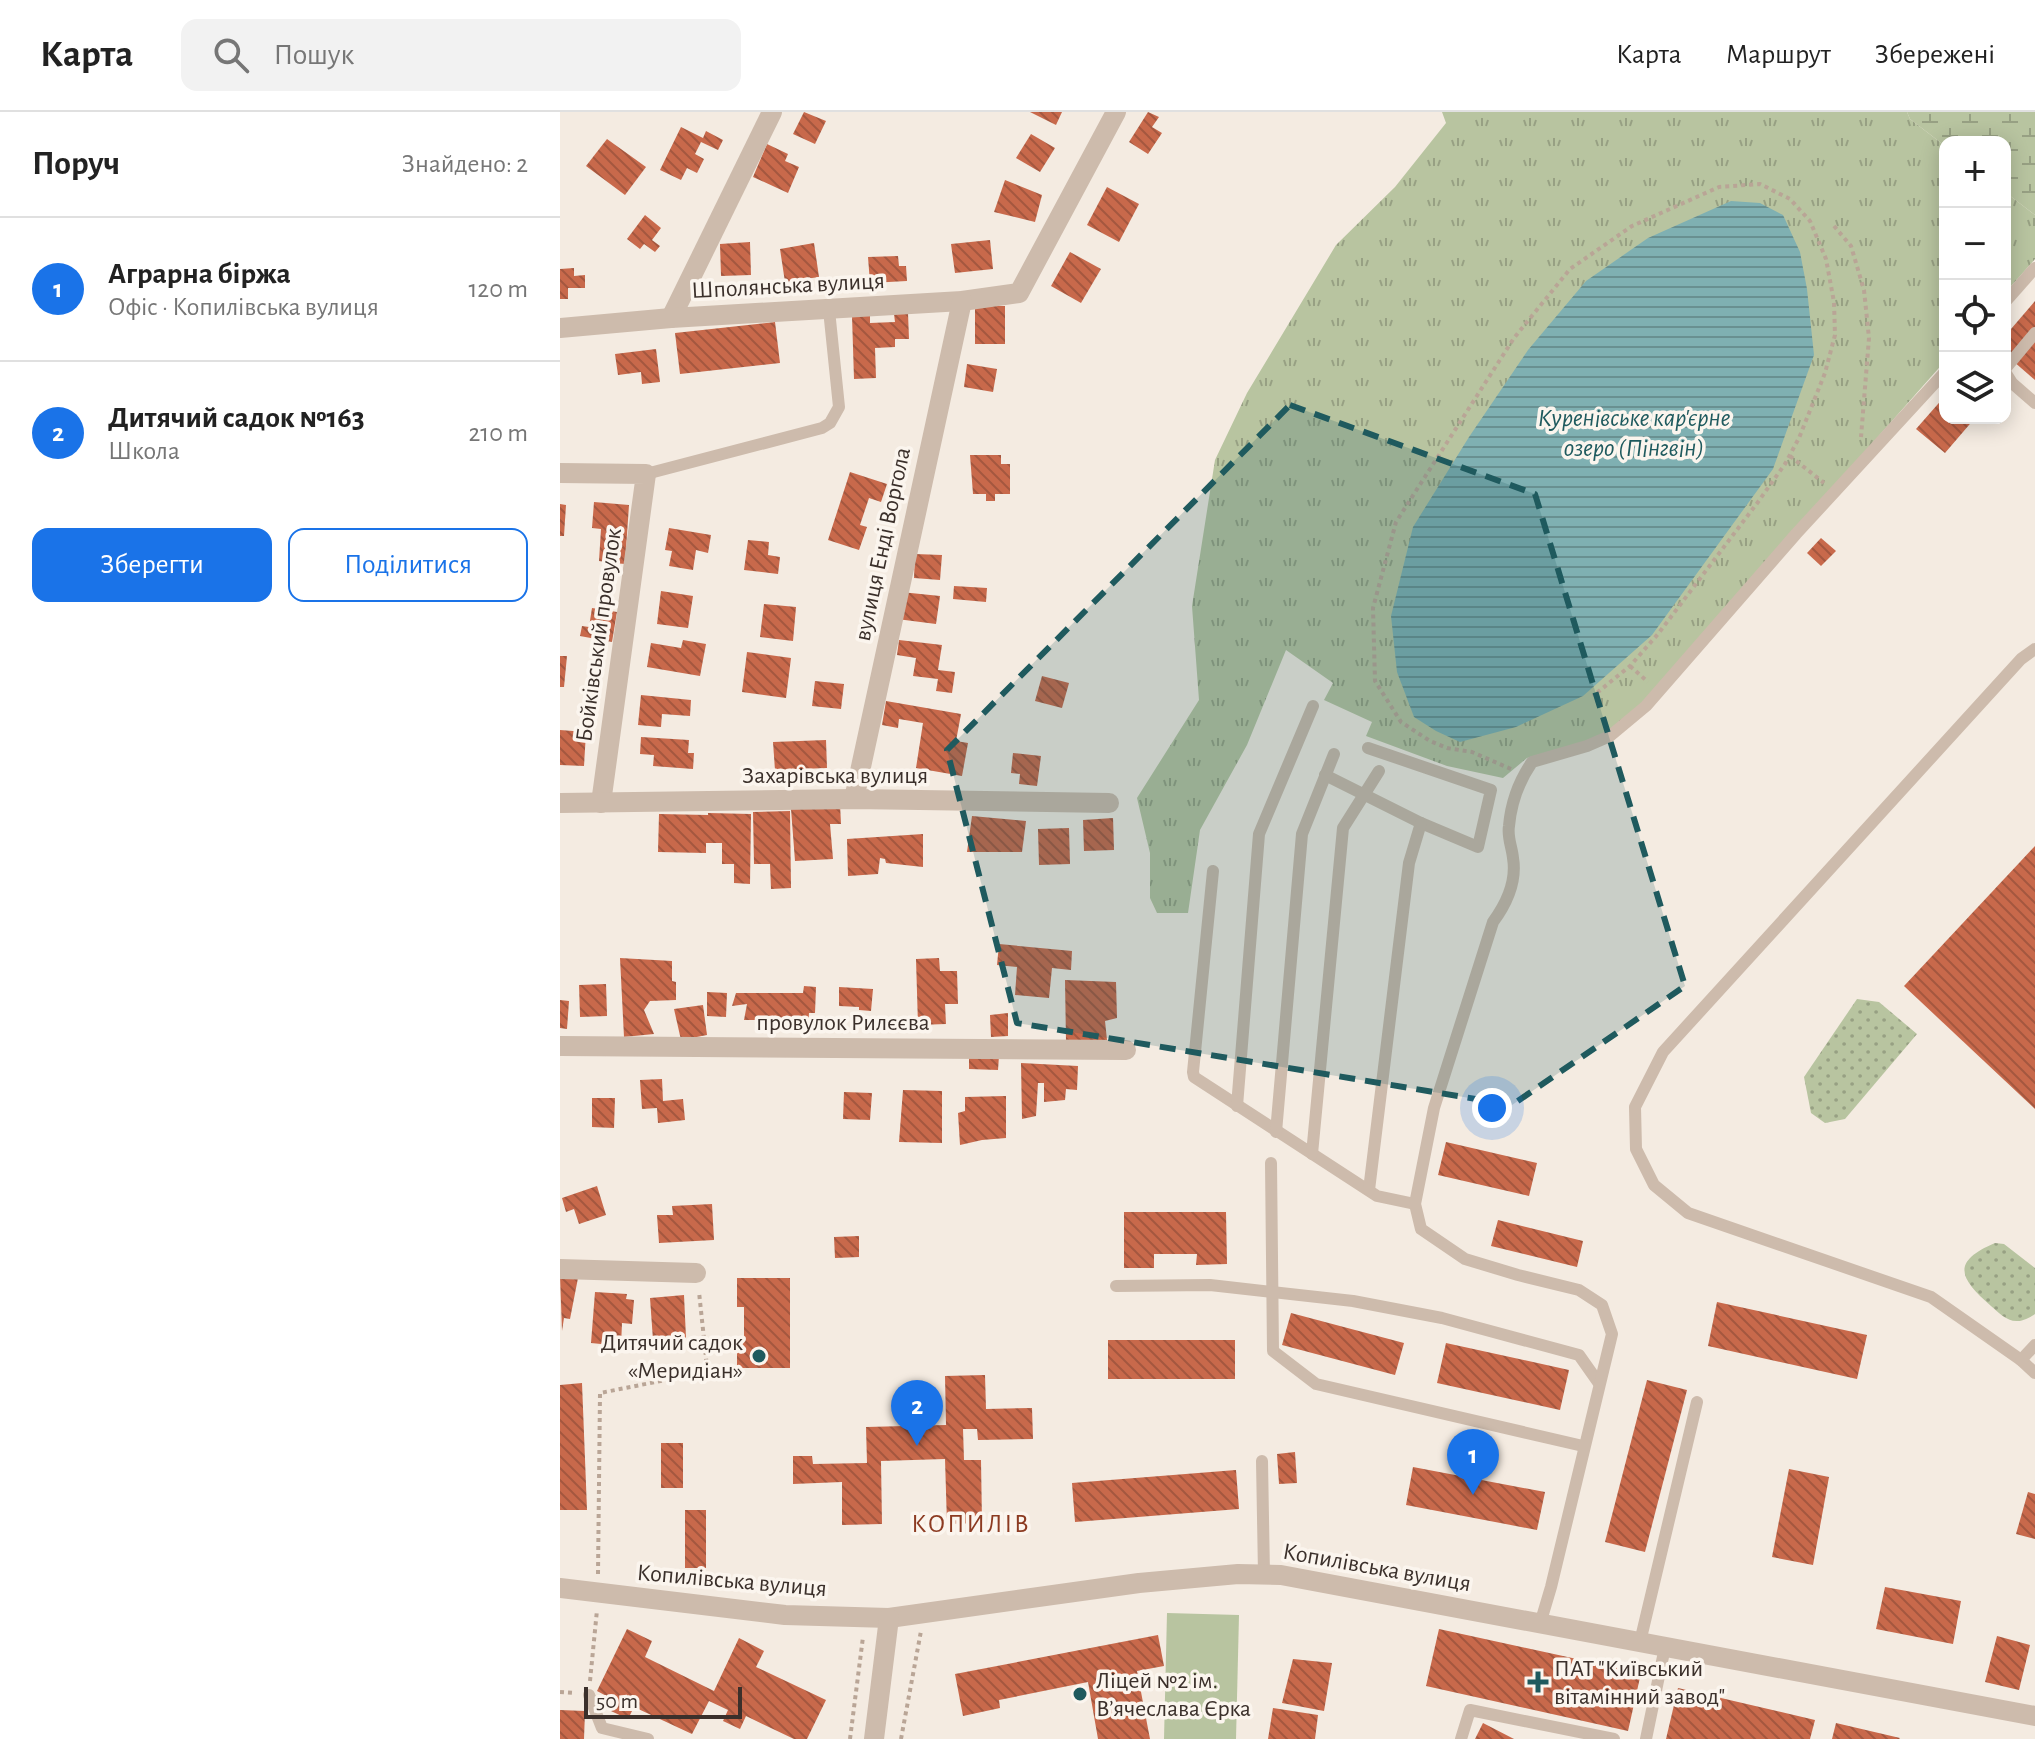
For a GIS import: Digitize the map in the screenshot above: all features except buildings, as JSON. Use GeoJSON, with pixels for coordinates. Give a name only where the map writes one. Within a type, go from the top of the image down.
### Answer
{"type":"FeatureCollection","features":[{"type":"Feature","properties":{"kind":"street"},"geometry":{"type":"LineString","coordinates":[[671,318],[772,112]]}},
{"type":"Feature","properties":{"kind":"street","name":"Шполянська вулиця"},"geometry":{"type":"LineString","coordinates":[[560,328],[671,318],[962,301],[1019,293],[1116,112]]}},
{"type":"Feature","properties":{"kind":"street","name":"вулиця Енді Воргола"},"geometry":{"type":"LineString","coordinates":[[854,799],[962,301]]}},
{"type":"Feature","properties":{"kind":"street"},"geometry":{"type":"LineString","coordinates":[[560,473],[646,474]]}},
{"type":"Feature","properties":{"kind":"street","name":"Бойківський провулок"},"geometry":{"type":"LineString","coordinates":[[601,803],[646,474]]}},
{"type":"Feature","properties":{"kind":"street","name":"Захарівська вулиця"},"geometry":{"type":"LineString","coordinates":[[560,803],[854,799],[1109,803]]}},
{"type":"Feature","properties":{"kind":"street","name":"провулок Рилєєва"},"geometry":{"type":"LineString","coordinates":[[560,1046],[1126,1050]]}},
{"type":"Feature","properties":{"kind":"street"},"geometry":{"type":"LineString","coordinates":[[560,1269],[696,1273]]}},
{"type":"Feature","properties":{"kind":"street","name":"Копилівська вулиця"},"geometry":{"type":"LineString","coordinates":[[560,1588],[785,1615],[889,1618],[1139,1583],[1238,1574],[1281,1575],[2035,1716]]}},
{"type":"Feature","properties":{"kind":"street"},"geometry":{"type":"LineString","coordinates":[[874,1739],[889,1618]]}},
{"type":"Feature","properties":{"kind":"lane"},"geometry":{"type":"LineString","coordinates":[[2011,295],[2035,268]]}},
{"type":"Feature","properties":{"kind":"lane"},"geometry":{"type":"LineString","coordinates":[[646,474],[822,428],[830,423],[839,407],[829,310]]}},
{"type":"Feature","properties":{"kind":"lane"},"geometry":{"type":"LineString","coordinates":[[2011,363],[2035,333]]}},
{"type":"Feature","properties":{"kind":"lane"},"geometry":{"type":"LineString","coordinates":[[1540,1624],[1612,1334],[1602,1305],[1579,1290],[1465,1259],[1421,1229],[1415,1204],[1434,1108],[1493,922],[1505,906],[1512,887],[1514,861],[1508,829],[1515,797],[1532,762],[1610,736],[1646,706],[1939,379]]}},
{"type":"Feature","properties":{"kind":"lane"},"geometry":{"type":"LineString","coordinates":[[2011,381],[2035,403]]}},
{"type":"Feature","properties":{"kind":"lane"},"geometry":{"type":"LineString","coordinates":[[2035,649],[2021,659],[1663,1052],[1635,1107],[1636,1149],[1654,1185],[1688,1213],[1931,1297],[2035,1373]]}},
{"type":"Feature","properties":{"kind":"lane"},"geometry":{"type":"LineString","coordinates":[[1237,1106],[1259,834],[1313,706]]}},
{"type":"Feature","properties":{"kind":"lane"},"geometry":{"type":"LineString","coordinates":[[1368,748],[1515,797]]}},
{"type":"Feature","properties":{"kind":"lane"},"geometry":{"type":"LineString","coordinates":[[1276,1132],[1302,834],[1334,754]]}},
{"type":"Feature","properties":{"kind":"lane"},"geometry":{"type":"LineString","coordinates":[[1312,1154],[1343,828],[1379,771]]}},
{"type":"Feature","properties":{"kind":"lane"},"geometry":{"type":"LineString","coordinates":[[1325,775],[1421,823],[1478,847],[1491,790]]}},
{"type":"Feature","properties":{"kind":"lane"},"geometry":{"type":"LineString","coordinates":[[1369,1190],[1409,863],[1421,823]]}},
{"type":"Feature","properties":{"kind":"lane"},"geometry":{"type":"LineString","coordinates":[[1213,871],[1193,1072],[1198,1082],[1377,1196],[1415,1204]]}},
{"type":"Feature","properties":{"kind":"lane"},"geometry":{"type":"LineString","coordinates":[[1271,1163],[1273,1351],[1316,1384],[1583,1446]]}},
{"type":"Feature","properties":{"kind":"lane"},"geometry":{"type":"LineString","coordinates":[[1116,1286],[1210,1285],[1353,1301],[1442,1318],[1579,1355],[1598,1382]]}},
{"type":"Feature","properties":{"kind":"lane"},"geometry":{"type":"LineString","coordinates":[[2021,1360],[2035,1345]]}},
{"type":"Feature","properties":{"kind":"lane"},"geometry":{"type":"LineString","coordinates":[[1640,1642],[1697,1402]]}},
{"type":"Feature","properties":{"kind":"lane"},"geometry":{"type":"LineString","coordinates":[[1262,1461],[1264,1574]]}},
{"type":"Feature","properties":{"kind":"lane"},"geometry":{"type":"LineString","coordinates":[[1646,1739],[1665,1647]]}},
{"type":"Feature","properties":{"kind":"lane"},"geometry":{"type":"LineString","coordinates":[[589,1695],[602,1728],[648,1739]]}},
{"type":"Feature","properties":{"kind":"lane"},"geometry":{"type":"LineString","coordinates":[[1461,1739],[1470,1710],[1614,1739]]}},
{"type":"Feature","properties":{"kind":"path"},"geometry":{"type":"LineString","coordinates":[[1524,774],[1472,752],[1447,748],[1430,741],[1401,722],[1375,681],[1373,608],[1396,522],[1514,338],[1570,269],[1632,226],[1719,187],[1760,184],[1790,199],[1810,221],[1826,259],[1834,302],[1835,335],[1825,373],[1789,456],[1685,598],[1630,666],[1593,696]]}},
{"type":"Feature","properties":{"kind":"path"},"geometry":{"type":"LineString","coordinates":[[1834,226],[1851,246],[1864,290],[1869,338],[1861,437],[1854,471]]}},
{"type":"Feature","properties":{"kind":"path"},"geometry":{"type":"LineString","coordinates":[[1789,456],[1835,492]]}},
{"type":"Feature","properties":{"kind":"path"},"geometry":{"type":"LineString","coordinates":[[1630,666],[1658,692]]}},
{"type":"Feature","properties":{"kind":"path"},"geometry":{"type":"LineString","coordinates":[[597,1581],[600,1393],[691,1375],[707,1367],[696,1273]]}},
{"type":"Feature","properties":{"kind":"path"},"geometry":{"type":"LineString","coordinates":[[560,1692],[589,1695],[597,1609]]}},
{"type":"Feature","properties":{"kind":"path"},"geometry":{"type":"LineString","coordinates":[[901,1739],[921,1629]]}},
{"type":"Feature","properties":{"kind":"path"},"geometry":{"type":"LineString","coordinates":[[850,1739],[863,1635]]}},
{"type":"Feature","properties":{"kind":"highlighted area"},"geometry":{"type":"Polygon","coordinates":[[[1290,405],[1535,494],[1685,986],[1512,1105],[1017,1023],[947,750],[1290,405]]]}},
{"type":"Feature","properties":{"kind":"green space"},"geometry":{"type":"Polygon","coordinates":[[[1442,112],[1907,112],[1910,119],[1939,141],[1939,368],[1643,703],[1603,736],[1527,758],[1503,778],[1447,766],[1366,736],[1372,722],[1324,700],[1333,683],[1286,650],[1247,745],[1200,830],[1188,913],[1157,913],[1150,898],[1150,853],[1137,798],[1199,700],[1192,606],[1215,460],[1247,393],[1336,245],[1395,187],[1446,123],[1442,112]]]}},
{"type":"Feature","properties":{"kind":"green space"},"geometry":{"type":"Polygon","coordinates":[[[1907,112],[2035,112],[2035,215],[2011,197],[2011,136],[1939,136],[1939,141],[1910,119],[1907,112]]]}},
{"type":"Feature","properties":{"kind":"green space"},"geometry":{"type":"Polygon","coordinates":[[[2011,197],[2035,215],[2035,259],[2011,286],[2011,197]]]}},
{"type":"Feature","properties":{"kind":"green space"},"geometry":{"type":"Polygon","coordinates":[[[1857,999],[1879,1002],[1917,1034],[1845,1119],[1825,1123],[1811,1113],[1804,1077],[1857,999]]]}},
{"type":"Feature","properties":{"kind":"green space"},"geometry":{"type":"Polygon","coordinates":[[[1995,1243],[2004,1244],[2035,1268],[2035,1314],[2025,1320],[2014,1321],[2003,1316],[1972,1287],[1964,1272],[1971,1257],[1995,1243]]]}},
{"type":"Feature","properties":{"kind":"green space"},"geometry":{"type":"Polygon","coordinates":[[[1167,1613],[1239,1615],[1236,1739],[1164,1739],[1167,1613]]]}},
{"type":"Feature","properties":{"kind":"water","name":"Куренівське кар'єрне озеро (Пінгвін)"},"geometry":{"type":"Polygon","coordinates":[[[1731,201],[1760,203],[1783,215],[1800,252],[1807,289],[1814,355],[1773,469],[1652,635],[1583,696],[1516,727],[1460,742],[1436,731],[1414,717],[1397,672],[1391,616],[1413,527],[1528,350],[1586,281],[1648,238],[1731,201]]]}},
{"type":"Feature","properties":{"kind":"place","name":"Дитячий садок «Меридіан»"},"geometry":{"type":"Point","coordinates":[759,1356]}},
{"type":"Feature","properties":{"kind":"place","name":"Дитячий садок №163"},"geometry":{"type":"Point","coordinates":[917,1446]}},
{"type":"Feature","properties":{"kind":"place","name":"Аграрна біржа"},"geometry":{"type":"Point","coordinates":[1473,1495]}},
{"type":"Feature","properties":{"kind":"place","name":"ПАТ \"Київський вітамінний завод\""},"geometry":{"type":"Point","coordinates":[1538,1682]}},
{"type":"Feature","properties":{"kind":"place","name":"Ліцей №2 ім. В’ячеслава Єрка"},"geometry":{"type":"Point","coordinates":[1080,1694]}},
{"type":"Feature","properties":{"kind":"district","name":"КОПИЛІВ"},"geometry":{"type":"Point","coordinates":[971,1523]}}]}
